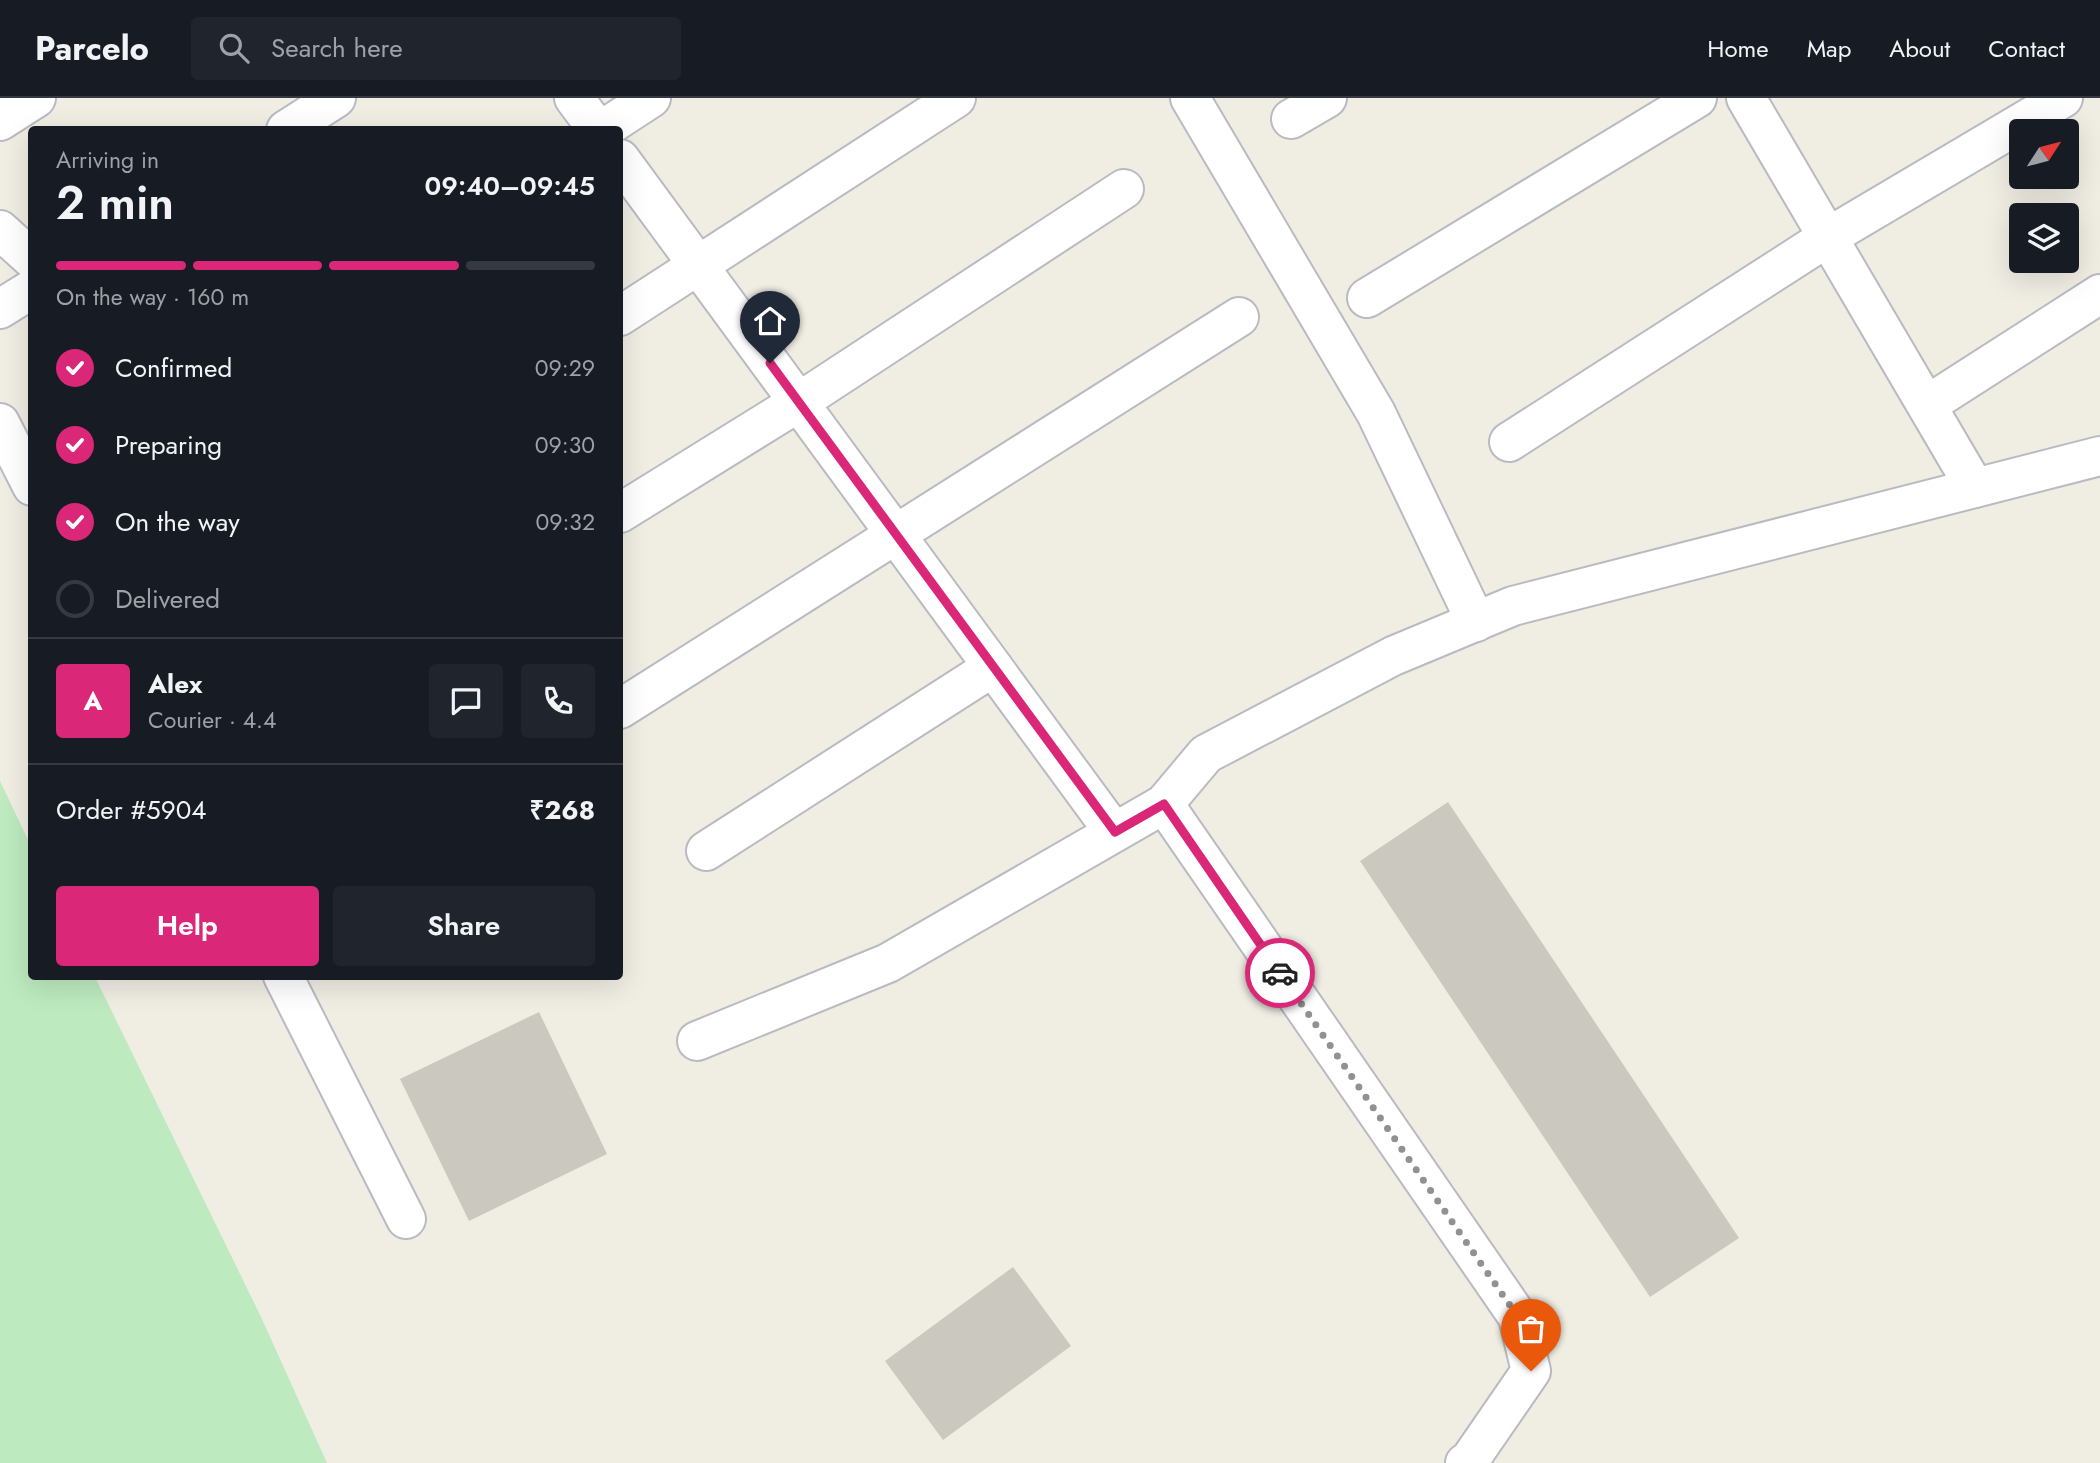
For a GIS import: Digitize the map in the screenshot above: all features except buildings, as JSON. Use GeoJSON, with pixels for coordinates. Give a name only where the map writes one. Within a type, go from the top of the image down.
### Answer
{"type":"FeatureCollection","features":[{"type":"Feature","properties":{"kind":"street"},"geometry":{"type":"LineString","coordinates":[[0,121],[36,98]]}},
{"type":"Feature","properties":{"kind":"street"},"geometry":{"type":"LineString","coordinates":[[292,126],[336,98]]}},
{"type":"Feature","properties":{"kind":"street"},"geometry":{"type":"LineString","coordinates":[[575,98],[597,126]]}},
{"type":"Feature","properties":{"kind":"street"},"geometry":{"type":"LineString","coordinates":[[606,126],[651,98]]}},
{"type":"Feature","properties":{"kind":"street"},"geometry":{"type":"LineString","coordinates":[[623,314],[956,98]]}},
{"type":"Feature","properties":{"kind":"street"},"geometry":{"type":"LineString","coordinates":[[1191,98],[1376,413],[1476,622]]}},
{"type":"Feature","properties":{"kind":"street"},"geometry":{"type":"LineString","coordinates":[[1291,119],[1327,98]]}},
{"type":"Feature","properties":{"kind":"street"},"geometry":{"type":"LineString","coordinates":[[1367,298],[1697,98]]}},
{"type":"Feature","properties":{"kind":"street"},"geometry":{"type":"LineString","coordinates":[[1746,98],[1975,488]]}},
{"type":"Feature","properties":{"kind":"street"},"geometry":{"type":"LineString","coordinates":[[1509,442],[1828,237],[2063,98]]}},
{"type":"Feature","properties":{"kind":"street"},"geometry":{"type":"LineString","coordinates":[[623,163],[1115,832]]}},
{"type":"Feature","properties":{"kind":"street"},"geometry":{"type":"LineString","coordinates":[[623,511],[799,402],[1124,189]]}},
{"type":"Feature","properties":{"kind":"street"},"geometry":{"type":"LineString","coordinates":[[0,230],[28,255]]}},
{"type":"Feature","properties":{"kind":"street"},"geometry":{"type":"LineString","coordinates":[[0,309],[28,292]]}},
{"type":"Feature","properties":{"kind":"street"},"geometry":{"type":"LineString","coordinates":[[1927,405],[2100,294]]}},
{"type":"Feature","properties":{"kind":"street"},"geometry":{"type":"LineString","coordinates":[[623,707],[1239,317]]}},
{"type":"Feature","properties":{"kind":"street"},"geometry":{"type":"LineString","coordinates":[[0,422],[28,479]]}},
{"type":"Feature","properties":{"kind":"street"},"geometry":{"type":"LineString","coordinates":[[697,1041],[888,963],[1164,804],[1206,754],[1393,656],[1513,606],[2100,456]]}},
{"type":"Feature","properties":{"kind":"street"},"geometry":{"type":"LineString","coordinates":[[706,851],[993,667]]}},
{"type":"Feature","properties":{"kind":"street"},"geometry":{"type":"LineString","coordinates":[[1164,804],[1518,1317],[1531,1371],[1468,1462]]}},
{"type":"Feature","properties":{"kind":"street"},"geometry":{"type":"LineString","coordinates":[[285,980],[406,1219]]}},
{"type":"Feature","properties":{"kind":"green space"},"geometry":{"type":"Polygon","coordinates":[[[0,781],[28,840],[28,980],[96,980],[261,1317],[327,1463],[0,1463],[0,781]]]}},
{"type":"Feature","properties":{"kind":"way so far"},"geometry":{"type":"LineString","coordinates":[[1280,973],[1518,1317],[1531,1371]]}},
{"type":"Feature","properties":{"kind":"route"},"geometry":{"type":"LineString","coordinates":[[770,363],[1115,832],[1164,804],[1280,973]]}}]}
